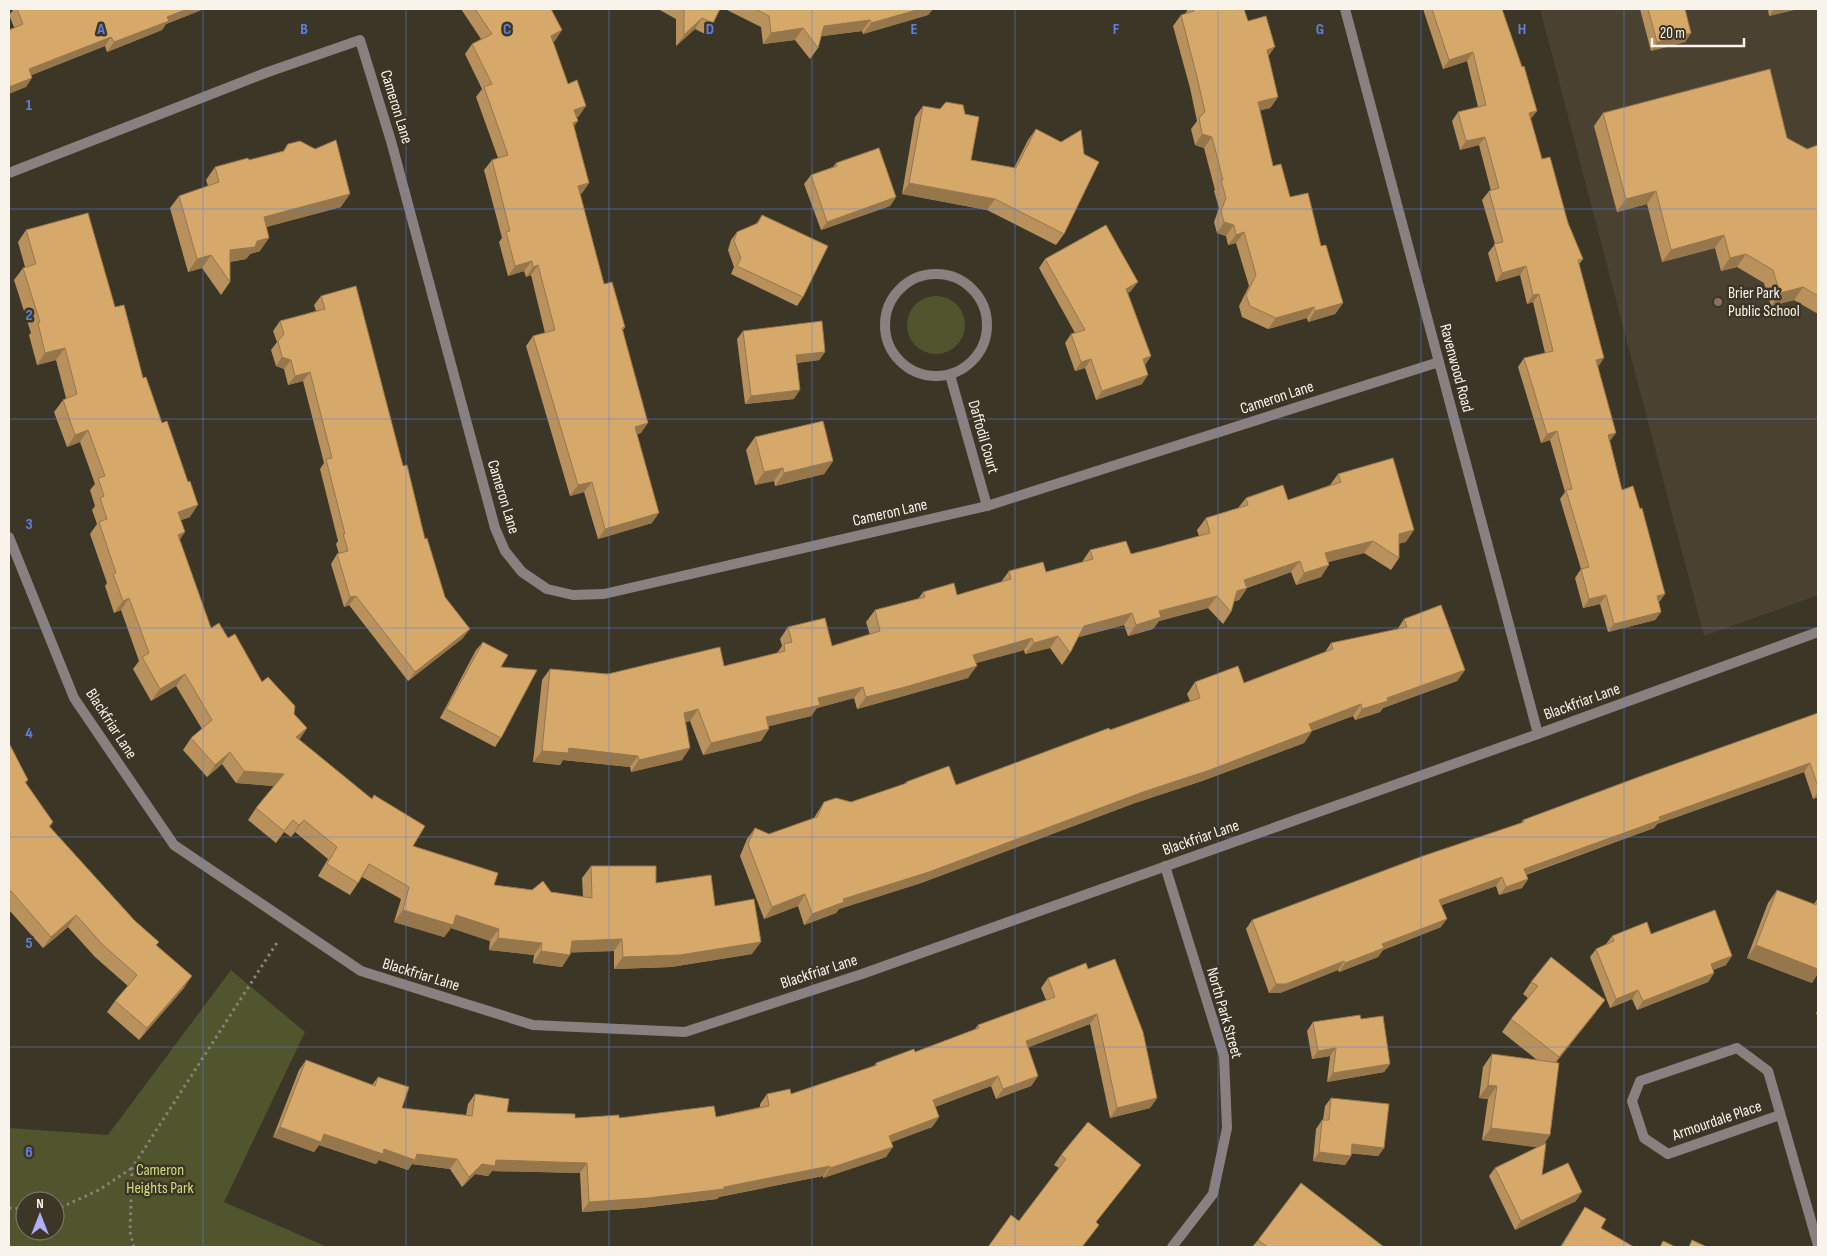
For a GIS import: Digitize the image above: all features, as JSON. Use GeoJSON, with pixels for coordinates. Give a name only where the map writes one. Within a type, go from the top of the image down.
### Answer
{"type":"FeatureCollection","features":[{"type":"Feature","properties":{"kind":"street","name":"Ravenwood Road"},"geometry":{"type":"LineString","coordinates":[[1345,9],[1538,734]]}},
{"type":"Feature","properties":{"kind":"street","name":"Cameron Lane"},"geometry":{"type":"LineString","coordinates":[[9,173],[268,72],[360,40],[391,141],[495,528],[505,551],[522,572],[547,589],[574,595],[604,594],[987,506],[1439,362]]}},
{"type":"Feature","properties":{"kind":"street"},"geometry":{"type":"LineString","coordinates":[[935,273],[951,275],[966,283],[978,294],[986,309],[988,325],[985,342],[977,356],[965,368],[950,375],[932,376],[916,372],[901,362],[890,349],[885,332],[886,314],[892,298],[903,285],[918,276],[935,273]]}},
{"type":"Feature","properties":{"kind":"street","name":"Daffodil Court"},"geometry":{"type":"LineString","coordinates":[[950,375],[987,506]]}},
{"type":"Feature","properties":{"kind":"street","name":"Blackfriar Lane"},"geometry":{"type":"LineString","coordinates":[[9,537],[74,698],[174,845],[360,971],[533,1025],[685,1032],[862,974],[1538,734],[1818,632]]}},
{"type":"Feature","properties":{"kind":"street","name":"North Park Street"},"geometry":{"type":"LineString","coordinates":[[1165,866],[1224,1056],[1227,1128],[1213,1194],[1172,1247]]}},
{"type":"Feature","properties":{"kind":"street","name":"Armourdale Place"},"geometry":{"type":"LineString","coordinates":[[1780,1115],[1668,1154],[1644,1138],[1632,1101],[1640,1081],[1737,1048],[1768,1071],[1818,1245]]}},
{"type":"Feature","properties":{"kind":"path"},"geometry":{"type":"LineString","coordinates":[[65,1205],[99,1190],[132,1168],[290,923]]}},
{"type":"Feature","properties":{"kind":"path"},"geometry":{"type":"LineString","coordinates":[[132,1168],[130,1232],[134,1247]]}},
{"type":"Feature","properties":{"kind":"shaded area","name":"Brier Park Public School"},"geometry":{"type":"Polygon","coordinates":[[[1540,9],[1818,9],[1818,595],[1704,636],[1540,9]]]}},
{"type":"Feature","properties":{"kind":"green space"},"geometry":{"type":"Polygon","coordinates":[[[930,296],[942,296],[957,304],[965,319],[965,331],[957,346],[942,354],[930,354],[915,346],[907,331],[907,319],[915,304],[930,296]]]}},
{"type":"Feature","properties":{"kind":"green space","name":"Cameron Heights Park"},"geometry":{"type":"Polygon","coordinates":[[[231,970],[305,1032],[224,1202],[327,1247],[9,1247],[9,1128],[108,1135],[231,970]]]}},
{"type":"Feature","properties":{"kind":"building"},"geometry":{"type":"Polygon","coordinates":[[[17,9],[187,9],[167,17],[169,21],[114,42],[111,37],[29,69],[32,78],[9,87],[9,30],[23,24],[17,9]]]}},
{"type":"Feature","properties":{"kind":"building"},"geometry":{"type":"Polygon","coordinates":[[[475,9],[551,9],[562,30],[551,36],[568,84],[577,80],[586,106],[574,110],[578,121],[573,123],[589,183],[578,186],[604,284],[612,282],[625,327],[622,328],[648,423],[635,427],[659,513],[605,529],[592,482],[578,485],[533,336],[555,330],[538,265],[533,267],[532,261],[515,266],[506,232],[510,231],[492,160],[508,155],[484,87],[492,84],[472,44],[492,34],[475,9]]]}},
{"type":"Feature","properties":{"kind":"building"},"geometry":{"type":"Polygon","coordinates":[[[684,9],[720,9],[713,23],[702,18],[684,35],[684,9]]]}},
{"type":"Feature","properties":{"kind":"building"},"geometry":{"type":"Polygon","coordinates":[[[755,9],[920,9],[871,23],[870,20],[824,26],[818,48],[803,28],[771,33],[769,16],[755,9]]]}},
{"type":"Feature","properties":{"kind":"building"},"geometry":{"type":"Polygon","coordinates":[[[1193,9],[1244,9],[1248,21],[1266,16],[1275,47],[1267,50],[1278,97],[1258,102],[1273,166],[1281,164],[1290,197],[1308,193],[1321,246],[1326,245],[1343,303],[1315,311],[1314,307],[1276,318],[1250,306],[1246,295],[1256,275],[1244,232],[1236,235],[1234,225],[1224,222],[1221,211],[1226,198],[1221,180],[1223,180],[1212,137],[1202,134],[1199,118],[1205,112],[1181,15],[1194,11],[1193,9]]]}},
{"type":"Feature","properties":{"kind":"building"},"geometry":{"type":"Polygon","coordinates":[[[1432,9],[1502,9],[1522,67],[1524,66],[1537,111],[1529,113],[1542,159],[1550,157],[1568,223],[1583,259],[1578,260],[1604,358],[1596,360],[1616,433],[1608,435],[1622,490],[1633,486],[1640,509],[1642,508],[1665,594],[1657,596],[1661,612],[1614,624],[1606,595],[1589,599],[1581,569],[1589,567],[1566,490],[1572,489],[1557,431],[1547,434],[1524,358],[1553,351],[1539,294],[1533,295],[1526,266],[1502,273],[1494,244],[1503,242],[1489,191],[1499,188],[1485,137],[1466,141],[1458,112],[1486,105],[1473,52],[1449,60],[1432,9]]]}},
{"type":"Feature","properties":{"kind":"building"},"geometry":{"type":"Polygon","coordinates":[[[1648,9],[1685,9],[1691,33],[1657,42],[1648,9]]]}},
{"type":"Feature","properties":{"kind":"building"},"geometry":{"type":"Polygon","coordinates":[[[1770,69],[1787,138],[1807,149],[1818,145],[1818,296],[1803,287],[1780,293],[1773,270],[1746,254],[1730,258],[1724,235],[1671,250],[1656,191],[1626,199],[1603,113],[1770,69]]]}},
{"type":"Feature","properties":{"kind":"building"},"geometry":{"type":"Polygon","coordinates":[[[946,102],[963,105],[965,114],[979,117],[971,160],[1016,168],[1036,129],[1061,142],[1081,130],[1084,154],[1099,162],[1064,234],[995,199],[909,183],[923,106],[940,109],[946,102]]]}},
{"type":"Feature","properties":{"kind":"building"},"geometry":{"type":"Polygon","coordinates":[[[336,140],[350,194],[264,217],[269,238],[257,241],[255,247],[230,250],[230,282],[211,255],[197,259],[179,196],[219,182],[215,167],[284,151],[288,144],[300,141],[315,149],[336,140]]]}},
{"type":"Feature","properties":{"kind":"building"},"geometry":{"type":"Polygon","coordinates":[[[879,148],[896,197],[827,222],[811,175],[837,166],[836,163],[879,148]]]}},
{"type":"Feature","properties":{"kind":"building"},"geometry":{"type":"Polygon","coordinates":[[[88,213],[115,307],[124,305],[143,378],[146,377],[162,423],[167,421],[198,505],[178,512],[185,532],[178,535],[211,628],[219,623],[228,638],[235,634],[262,682],[268,677],[295,706],[294,714],[307,728],[296,737],[372,799],[374,795],[425,826],[413,846],[498,873],[494,885],[532,890],[543,881],[551,892],[592,898],[591,866],[656,866],[656,883],[711,875],[715,906],[754,899],[761,942],[680,955],[623,957],[622,939],[572,941],[570,955],[541,951],[542,943],[498,938],[499,929],[456,915],[453,925],[403,910],[409,887],[369,864],[358,883],[327,864],[337,847],[304,820],[299,825],[293,820],[284,831],[256,808],[284,774],[244,771],[230,752],[215,765],[191,738],[212,720],[185,674],[160,689],[142,657],[149,653],[129,598],[123,601],[113,574],[116,573],[99,522],[107,519],[100,498],[104,496],[98,478],[105,476],[88,430],[75,435],[63,400],[77,394],[65,348],[45,353],[38,323],[40,322],[23,268],[36,264],[26,230],[88,213]]]}},
{"type":"Feature","properties":{"kind":"building"},"geometry":{"type":"Polygon","coordinates":[[[762,215],[828,246],[803,297],[737,266],[741,258],[734,241],[737,232],[758,223],[762,215]]]}},
{"type":"Feature","properties":{"kind":"building"},"geometry":{"type":"Polygon","coordinates":[[[1106,225],[1138,282],[1126,289],[1151,356],[1143,359],[1148,375],[1102,391],[1091,359],[1081,362],[1071,334],[1085,330],[1045,259],[1106,225]]]}},
{"type":"Feature","properties":{"kind":"building"},"geometry":{"type":"Polygon","coordinates":[[[356,286],[403,466],[407,465],[425,539],[427,538],[445,597],[470,629],[415,672],[356,596],[350,597],[337,554],[348,551],[326,459],[332,458],[310,372],[295,376],[291,360],[282,357],[278,341],[284,334],[280,321],[325,309],[321,296],[356,286]]]}},
{"type":"Feature","properties":{"kind":"building"},"geometry":{"type":"Polygon","coordinates":[[[822,321],[825,352],[796,355],[800,390],[751,396],[743,331],[822,321]]]}},
{"type":"Feature","properties":{"kind":"building"},"geometry":{"type":"Polygon","coordinates":[[[823,421],[833,461],[784,473],[783,468],[764,472],[755,437],[823,421]]]}},
{"type":"Feature","properties":{"kind":"building"},"geometry":{"type":"Polygon","coordinates":[[[1393,458],[1414,530],[1399,534],[1399,558],[1373,541],[1325,553],[1329,565],[1304,573],[1300,561],[1244,580],[1247,588],[1237,591],[1231,612],[1217,596],[1159,611],[1161,617],[1136,625],[1132,613],[1084,626],[1070,653],[1058,636],[1034,643],[1032,638],[973,655],[977,666],[866,697],[863,687],[818,698],[820,705],[766,717],[769,729],[711,743],[698,709],[684,713],[690,748],[639,760],[638,756],[569,748],[568,753],[542,751],[550,669],[608,674],[720,647],[724,666],[785,651],[784,644],[792,642],[788,627],[825,618],[832,646],[880,631],[875,610],[925,597],[923,592],[954,583],[957,595],[1011,579],[1009,571],[1043,562],[1046,572],[1093,559],[1090,550],[1126,541],[1131,554],[1210,533],[1206,518],[1248,505],[1246,498],[1283,485],[1288,500],[1341,482],[1338,474],[1393,458]]]}},
{"type":"Feature","properties":{"kind":"building"},"geometry":{"type":"Polygon","coordinates":[[[1441,605],[1465,670],[1387,698],[1388,701],[1362,709],[1361,704],[1309,724],[1312,731],[929,872],[843,899],[844,902],[812,914],[805,894],[772,907],[748,844],[755,828],[769,834],[817,817],[824,802],[836,798],[851,802],[949,766],[956,785],[1109,728],[1110,730],[1200,698],[1195,682],[1238,666],[1244,683],[1333,649],[1331,643],[1407,627],[1404,619],[1441,605]]]}},
{"type":"Feature","properties":{"kind":"building"},"geometry":{"type":"Polygon","coordinates":[[[483,642],[508,655],[501,667],[537,670],[501,738],[446,709],[483,642]]]}},
{"type":"Feature","properties":{"kind":"building"},"geometry":{"type":"Polygon","coordinates":[[[1818,713],[1818,787],[1810,763],[1659,817],[1660,820],[1524,869],[1528,879],[1506,887],[1502,877],[1439,900],[1447,919],[1382,944],[1384,948],[1345,963],[1344,961],[1286,984],[1276,984],[1252,920],[1423,856],[1524,822],[1523,820],[1644,775],[1818,713]]]}},
{"type":"Feature","properties":{"kind":"building"},"geometry":{"type":"Polygon","coordinates":[[[10,745],[28,780],[25,782],[53,822],[49,826],[134,920],[159,942],[156,945],[192,976],[147,1028],[115,1001],[137,975],[103,945],[76,915],[51,937],[11,891],[9,893],[10,745]]]}},
{"type":"Feature","properties":{"kind":"building"},"geometry":{"type":"Polygon","coordinates":[[[1777,890],[1816,905],[1818,899],[1818,969],[1756,945],[1777,890]]]}},
{"type":"Feature","properties":{"kind":"building"},"geometry":{"type":"Polygon","coordinates":[[[1715,910],[1732,956],[1711,964],[1714,973],[1643,1001],[1638,990],[1616,999],[1596,949],[1614,941],[1612,936],[1647,922],[1651,934],[1715,910]]]}},
{"type":"Feature","properties":{"kind":"building"},"geometry":{"type":"Polygon","coordinates":[[[1551,957],[1605,1000],[1559,1057],[1511,1019],[1538,986],[1531,982],[1551,957]]]}},
{"type":"Feature","properties":{"kind":"building"},"geometry":{"type":"Polygon","coordinates":[[[1115,959],[1143,1032],[1157,1098],[1117,1108],[1097,1014],[1026,1041],[1038,1076],[1003,1089],[998,1076],[933,1100],[939,1117],[889,1136],[893,1147],[830,1168],[830,1166],[724,1187],[724,1189],[648,1198],[589,1202],[587,1163],[496,1160],[495,1166],[482,1164],[469,1177],[457,1159],[417,1154],[415,1160],[384,1149],[383,1154],[324,1134],[321,1142],[280,1127],[306,1060],[375,1086],[378,1077],[409,1087],[402,1108],[472,1116],[475,1094],[509,1099],[507,1112],[575,1114],[575,1118],[619,1115],[619,1118],[714,1106],[716,1117],[769,1106],[767,1094],[790,1089],[791,1094],[877,1065],[876,1063],[914,1049],[915,1052],[979,1028],[978,1025],[1055,997],[1048,978],[1086,963],[1088,969],[1115,959]]]}},
{"type":"Feature","properties":{"kind":"building"},"geometry":{"type":"Polygon","coordinates":[[[1360,1015],[1361,1019],[1383,1016],[1390,1064],[1333,1073],[1336,1048],[1318,1051],[1313,1022],[1360,1015]]]}},
{"type":"Feature","properties":{"kind":"building"},"geometry":{"type":"Polygon","coordinates":[[[1492,1054],[1559,1063],[1550,1135],[1491,1128],[1497,1086],[1488,1085],[1492,1054]]]}},
{"type":"Feature","properties":{"kind":"building"},"geometry":{"type":"Polygon","coordinates":[[[1331,1098],[1389,1104],[1384,1148],[1352,1144],[1351,1156],[1319,1152],[1322,1120],[1329,1120],[1331,1098]]]}},
{"type":"Feature","properties":{"kind":"building"},"geometry":{"type":"Polygon","coordinates":[[[1088,1122],[1141,1165],[1096,1222],[1099,1225],[1082,1247],[988,1247],[1011,1215],[1019,1221],[1066,1159],[1061,1155],[1088,1122]]]}},
{"type":"Feature","properties":{"kind":"building"},"geometry":{"type":"Polygon","coordinates":[[[1546,1143],[1542,1175],[1568,1163],[1582,1192],[1521,1221],[1495,1168],[1546,1143]]]}},
{"type":"Feature","properties":{"kind":"building"},"geometry":{"type":"Polygon","coordinates":[[[1301,1183],[1384,1247],[1268,1247],[1258,1240],[1301,1183]]]}},
{"type":"Feature","properties":{"kind":"building"},"geometry":{"type":"Polygon","coordinates":[[[1585,1207],[1606,1219],[1601,1228],[1634,1247],[1561,1247],[1585,1207]]]}},
{"type":"Feature","properties":{"kind":"building"},"geometry":{"type":"Polygon","coordinates":[[[1692,1240],[1707,1247],[1689,1247],[1692,1240]]]}},
{"type":"Feature","properties":{"kind":"building"},"geometry":{"type":"Polygon","coordinates":[[[1663,1241],[1676,1247],[1660,1247],[1663,1241]]]}},
{"type":"Feature","properties":{"kind":"place","name":"Brier Park Public School"},"geometry":{"type":"Point","coordinates":[1718,302]}}]}
